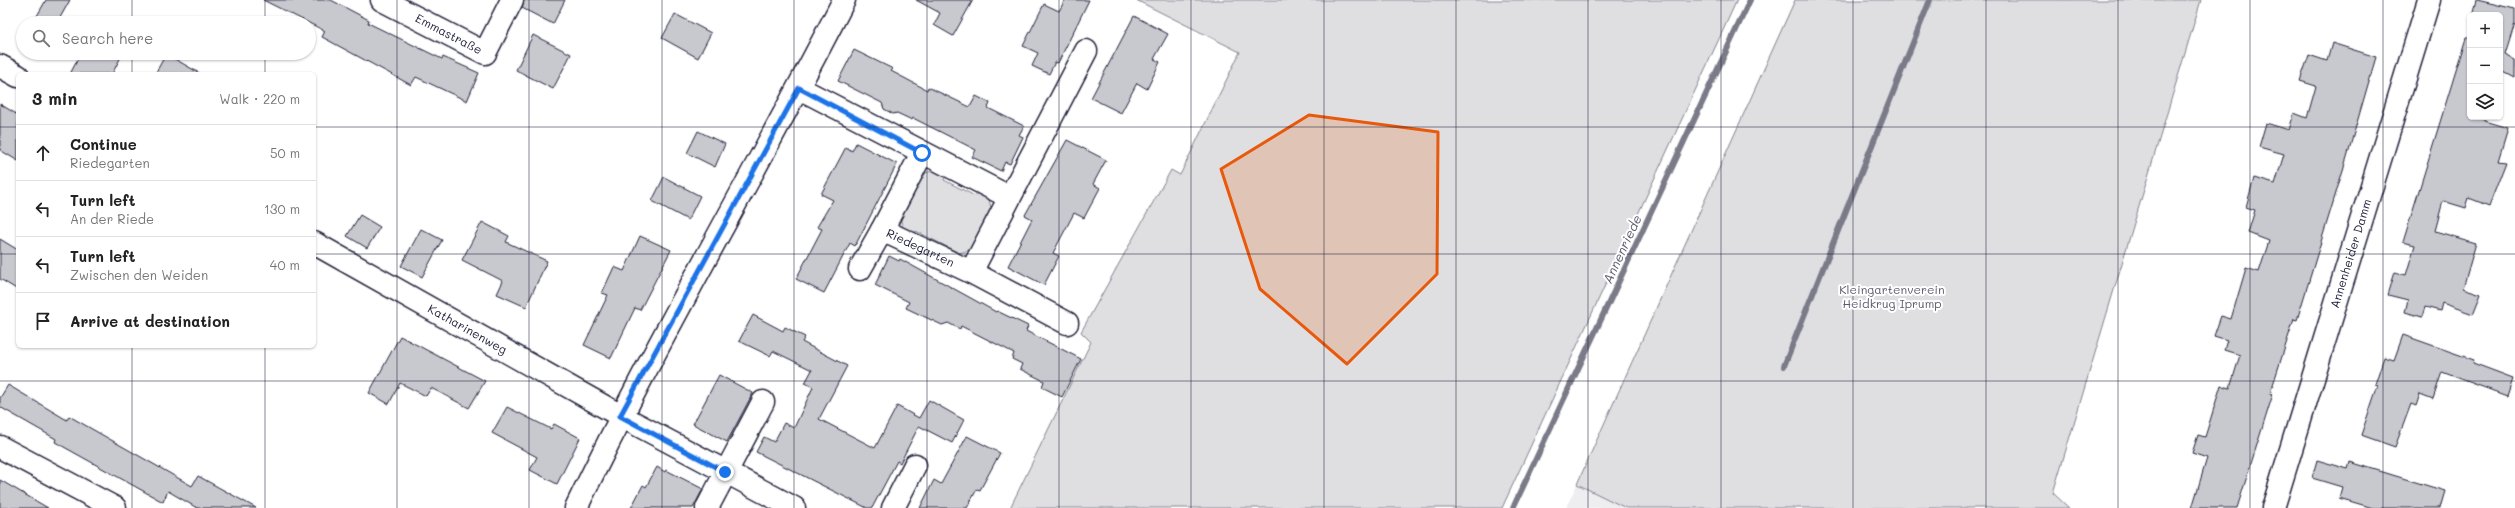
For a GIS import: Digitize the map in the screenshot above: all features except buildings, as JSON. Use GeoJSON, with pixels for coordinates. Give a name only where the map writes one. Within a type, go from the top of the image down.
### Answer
{"type":"FeatureCollection","features":[{"type":"Feature","properties":{"kind":"street","name":"Emmastraße"},"geometry":{"type":"LineString","coordinates":[[382,0],[485,53],[512,0]]}},
{"type":"Feature","properties":{"kind":"street"},"geometry":{"type":"LineString","coordinates":[[576,508],[620,416],[799,88],[844,0]]}},
{"type":"Feature","properties":{"kind":"street","name":"Annenheider Damm"},"geometry":{"type":"LineString","coordinates":[[2273,508],[2429,0]]}},
{"type":"Feature","properties":{"kind":"street"},"geometry":{"type":"LineString","coordinates":[[971,272],[1086,51]]}},
{"type":"Feature","properties":{"kind":"street"},"geometry":{"type":"LineString","coordinates":[[0,66],[16,75]]}},
{"type":"Feature","properties":{"kind":"street"},"geometry":{"type":"LineString","coordinates":[[799,88],[1009,197]]}},
{"type":"Feature","properties":{"kind":"street","name":"Riedegarten"},"geometry":{"type":"LineString","coordinates":[[922,153],[882,230],[971,272],[1067,323]]}},
{"type":"Feature","properties":{"kind":"street"},"geometry":{"type":"LineString","coordinates":[[860,269],[882,230]]}},
{"type":"Feature","properties":{"kind":"street","name":"Katharinenweg"},"geometry":{"type":"LineString","coordinates":[[316,244],[620,416],[794,508]]}},
{"type":"Feature","properties":{"kind":"street"},"geometry":{"type":"LineString","coordinates":[[706,508],[763,402]]}},
{"type":"Feature","properties":{"kind":"street"},"geometry":{"type":"LineString","coordinates":[[0,447],[115,508]]}},
{"type":"Feature","properties":{"kind":"street"},"geometry":{"type":"LineString","coordinates":[[893,508],[915,465]]}},
{"type":"Feature","properties":{"kind":"highlighted area"},"geometry":{"type":"Polygon","coordinates":[[[1309,115],[1438,132],[1437,274],[1347,364],[1260,289],[1221,169],[1309,115]]]}},
{"type":"Feature","properties":{"kind":"shaded area"},"geometry":{"type":"Polygon","coordinates":[[[1577,484],[1626,508],[1566,508],[1577,484]]]}},
{"type":"Feature","properties":{"kind":"green space"},"geometry":{"type":"Polygon","coordinates":[[[1136,0],[1737,0],[1502,508],[1010,508],[1091,342],[1081,332],[1171,170],[1180,175],[1240,52],[1136,0]]]}},
{"type":"Feature","properties":{"kind":"green space","name":"Kleingartenverein Heidkrug Iprump"},"geometry":{"type":"Polygon","coordinates":[[[1795,0],[2201,0],[2053,493],[2069,508],[1626,508],[1577,484],[1795,0]]]}},
{"type":"Feature","properties":{"kind":"green space"},"geometry":{"type":"Polygon","coordinates":[[[938,169],[947,173],[944,180],[975,196],[979,190],[988,195],[991,208],[970,250],[959,253],[916,231],[914,236],[904,231],[900,218],[922,174],[938,169]]]}},
{"type":"Feature","properties":{"kind":"waterway","name":"Annenriede"},"geometry":{"type":"LineString","coordinates":[[1513,508],[1750,0]]}},
{"type":"Feature","properties":{"kind":"waterway"},"geometry":{"type":"LineString","coordinates":[[1784,366],[1930,0]]}},
{"type":"Feature","properties":{"kind":"route"},"geometry":{"type":"LineString","coordinates":[[725,472],[620,416],[641,381],[799,88],[922,153]]}}]}
